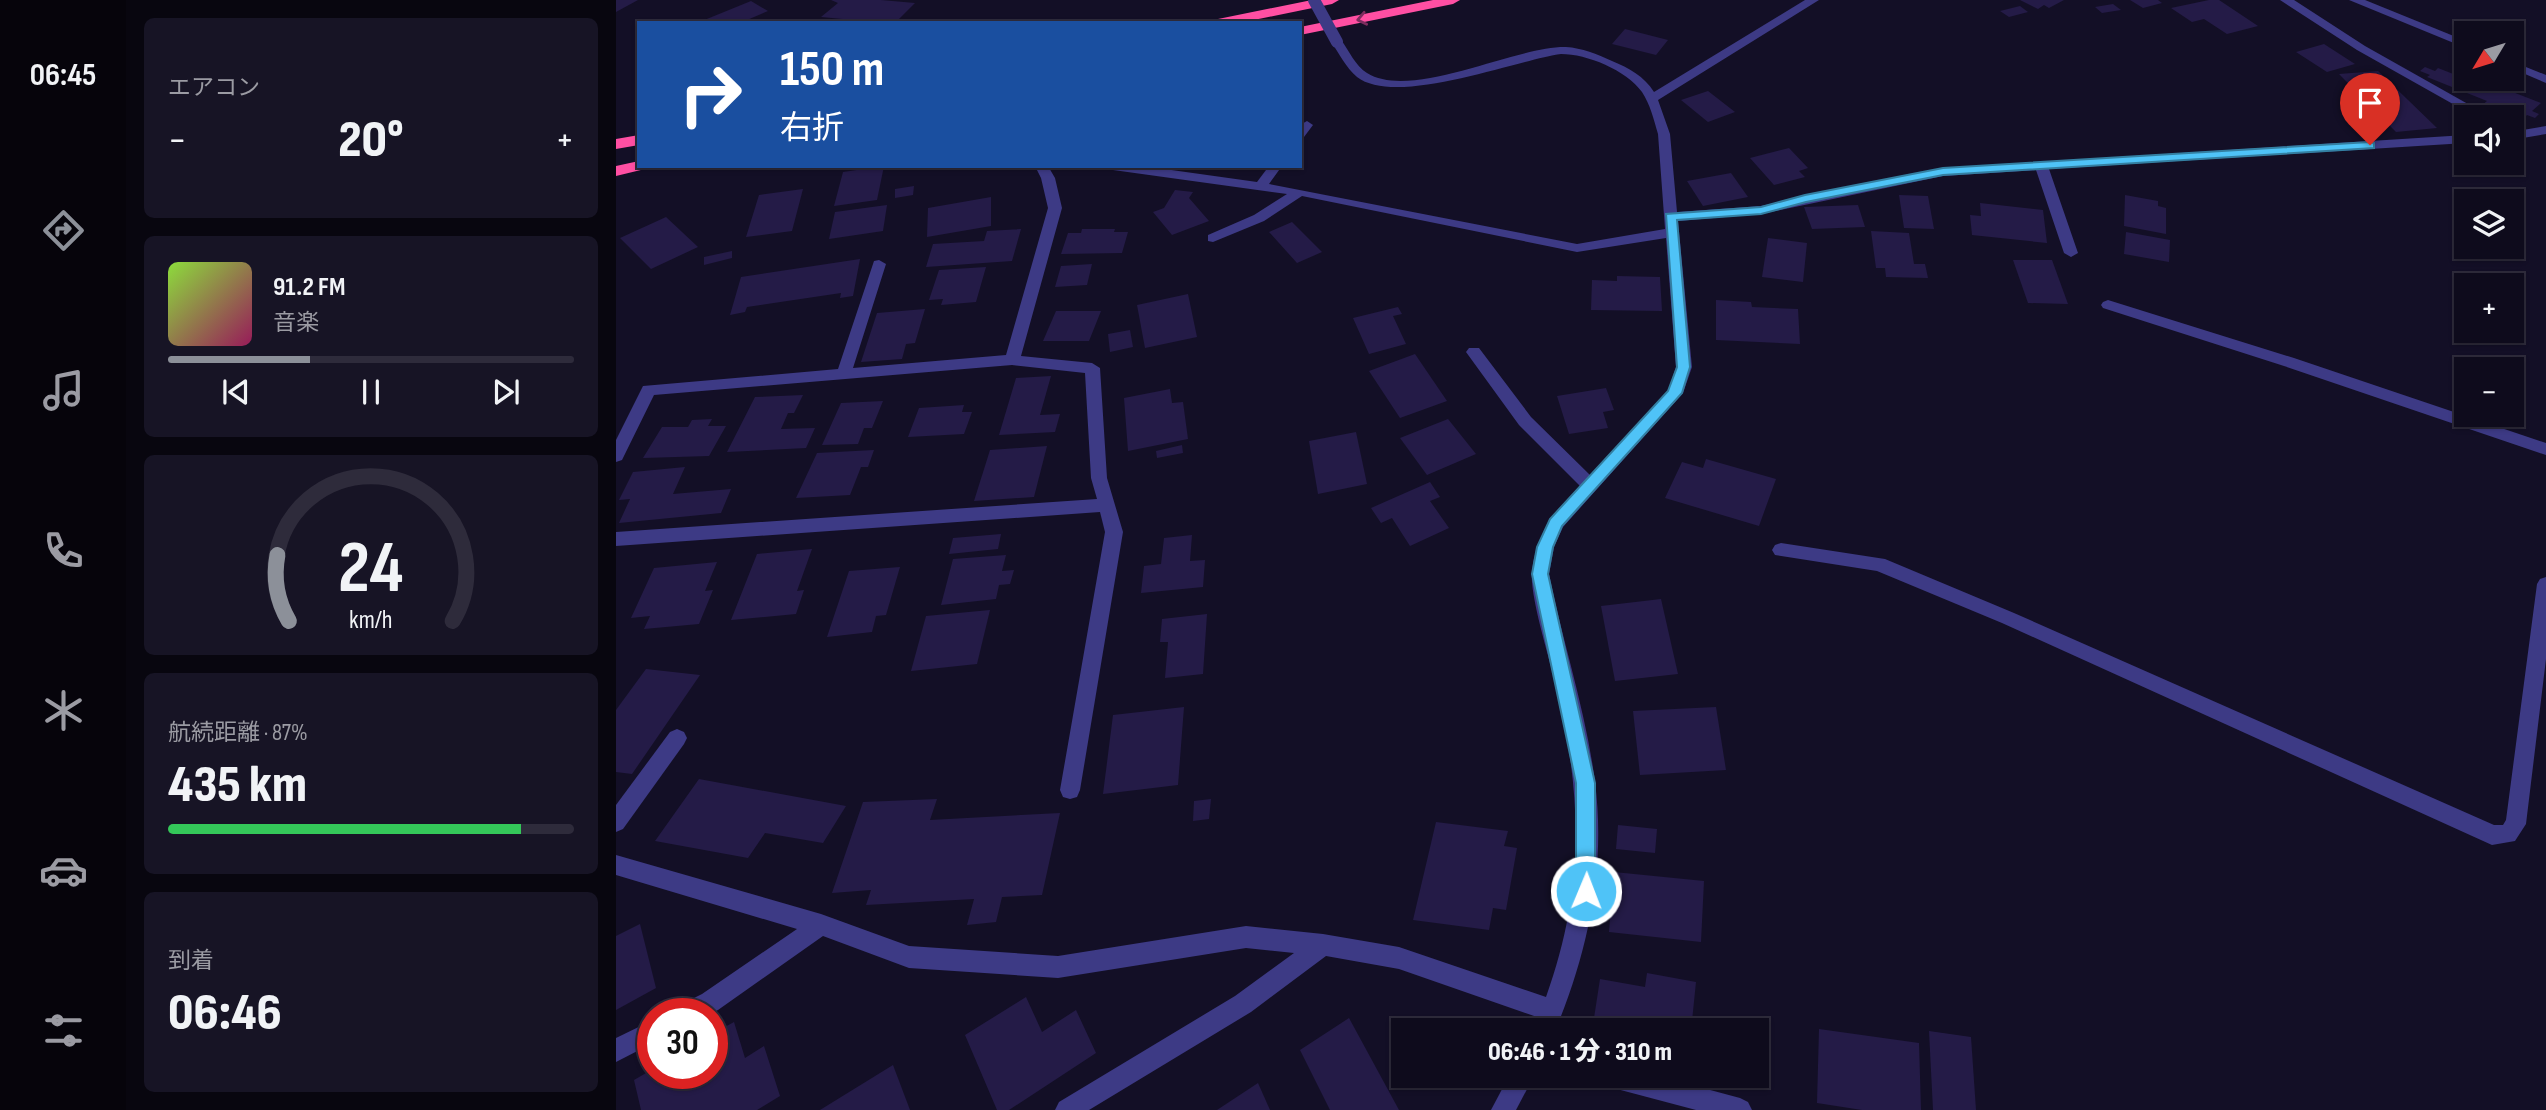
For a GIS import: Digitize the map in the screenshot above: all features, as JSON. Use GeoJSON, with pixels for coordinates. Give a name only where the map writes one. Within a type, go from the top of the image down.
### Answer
{"type":"FeatureCollection","features":[{"type":"Feature","properties":{"kind":"highway"},"geometry":{"type":"LineString","coordinates":[[1228,21],[1332,0]]}},
{"type":"Feature","properties":{"kind":"highway"},"geometry":{"type":"LineString","coordinates":[[1302,31],[1453,0]]}},
{"type":"Feature","properties":{"kind":"highway"},"geometry":{"type":"LineString","coordinates":[[616,144],[637,140]]}},
{"type":"Feature","properties":{"kind":"highway"},"geometry":{"type":"LineString","coordinates":[[616,171],[637,166]]}},
{"type":"Feature","properties":{"kind":"street"},"geometry":{"type":"LineString","coordinates":[[1314,0],[1337,42],[1363,76],[1381,82],[1417,82],[1564,51],[1592,57],[1636,79],[1653,98],[1664,134],[1684,367],[1675,393],[1556,523],[1545,547],[1540,574],[1546,612],[1567,687],[1586,794],[1586,891],[1571,960],[1549,1018]]}},
{"type":"Feature","properties":{"kind":"street"},"geometry":{"type":"LineString","coordinates":[[1653,98],[1813,0]]}},
{"type":"Feature","properties":{"kind":"street"},"geometry":{"type":"LineString","coordinates":[[2286,0],[2361,48],[2464,105]]}},
{"type":"Feature","properties":{"kind":"street"},"geometry":{"type":"LineString","coordinates":[[2355,0],[2454,40]]}},
{"type":"Feature","properties":{"kind":"street"},"geometry":{"type":"LineString","coordinates":[[2524,70],[2546,79]]}},
{"type":"Feature","properties":{"kind":"street"},"geometry":{"type":"LineString","coordinates":[[2524,133],[2546,130]]}},
{"type":"Feature","properties":{"kind":"street"},"geometry":{"type":"LineString","coordinates":[[2524,137],[2546,145]]}},
{"type":"Feature","properties":{"kind":"street"},"geometry":{"type":"LineString","coordinates":[[1126,168],[1300,192],[1577,248],[1672,224],[1761,210],[1943,172],[2454,140]]}},
{"type":"Feature","properties":{"kind":"street"},"geometry":{"type":"LineString","coordinates":[[2041,166],[2071,253]]}},
{"type":"Feature","properties":{"kind":"street"},"geometry":{"type":"LineString","coordinates":[[1012,360],[1055,208],[1048,178],[1042,168]]}},
{"type":"Feature","properties":{"kind":"street"},"geometry":{"type":"LineString","coordinates":[[1259,188],[1274,168]]}},
{"type":"Feature","properties":{"kind":"street"},"geometry":{"type":"LineString","coordinates":[[1213,238],[1259,218],[1300,192]]}},
{"type":"Feature","properties":{"kind":"street"},"geometry":{"type":"LineString","coordinates":[[844,373],[879,264]]}},
{"type":"Feature","properties":{"kind":"street"},"geometry":{"type":"LineString","coordinates":[[2108,306],[2289,362],[2546,449]]}},
{"type":"Feature","properties":{"kind":"street"},"geometry":{"type":"LineString","coordinates":[[1474,352],[1525,421],[1589,484]]}},
{"type":"Feature","properties":{"kind":"street"},"geometry":{"type":"LineString","coordinates":[[616,456],[649,390],[1012,360],[1092,368],[1099,478],[1114,532],[1070,790]]}},
{"type":"Feature","properties":{"kind":"street"},"geometry":{"type":"LineString","coordinates":[[616,539],[1108,505]]}},
{"type":"Feature","properties":{"kind":"street"},"geometry":{"type":"LineString","coordinates":[[1781,550],[1879,564],[2008,618],[2469,822],[2492,835],[2508,834],[2516,824],[2546,584]]}},
{"type":"Feature","properties":{"kind":"street"},"geometry":{"type":"LineString","coordinates":[[616,821],[677,738]]}},
{"type":"Feature","properties":{"kind":"street"},"geometry":{"type":"LineString","coordinates":[[616,865],[821,925],[909,957],[1058,967],[1246,937],[1399,958],[1541,1018]]}},
{"type":"Feature","properties":{"kind":"street"},"geometry":{"type":"LineString","coordinates":[[716,998],[821,925]]}},
{"type":"Feature","properties":{"kind":"street"},"geometry":{"type":"LineString","coordinates":[[1067,1110],[1243,1004],[1324,946]]}},
{"type":"Feature","properties":{"kind":"street"},"geometry":{"type":"LineString","coordinates":[[616,1049],[637,1039]]}},
{"type":"Feature","properties":{"kind":"street"},"geometry":{"type":"LineString","coordinates":[[1503,1110],[1515,1088]]}},
{"type":"Feature","properties":{"kind":"street"},"geometry":{"type":"LineString","coordinates":[[1658,1088],[1740,1110]]}},
{"type":"Feature","properties":{"kind":"building"},"geometry":{"type":"Polygon","coordinates":[[[616,0],[638,0],[616,12],[616,0]]]}},
{"type":"Feature","properties":{"kind":"building"},"geometry":{"type":"Polygon","coordinates":[[[831,0],[915,3],[897,21],[821,17],[838,3],[831,0]]]}},
{"type":"Feature","properties":{"kind":"building"},"geometry":{"type":"Polygon","coordinates":[[[2020,0],[2064,0],[2049,8],[2044,5],[2038,9],[2020,0]]]}},
{"type":"Feature","properties":{"kind":"building"},"geometry":{"type":"Polygon","coordinates":[[[2130,0],[2158,0],[2162,3],[2143,8],[2130,0]]]}},
{"type":"Feature","properties":{"kind":"building"},"geometry":{"type":"Polygon","coordinates":[[[2219,0],[2258,26],[2227,34],[2204,19],[2192,22],[2171,8],[2219,0]]]}},
{"type":"Feature","properties":{"kind":"building"},"geometry":{"type":"Polygon","coordinates":[[[751,1],[768,11],[745,21],[702,21],[751,1]]]}},
{"type":"Feature","properties":{"kind":"building"},"geometry":{"type":"Polygon","coordinates":[[[2113,4],[2121,10],[2102,13],[2095,7],[2113,4]]]}},
{"type":"Feature","properties":{"kind":"building"},"geometry":{"type":"Polygon","coordinates":[[[2020,6],[2028,12],[2009,17],[2000,11],[2020,6]]]}},
{"type":"Feature","properties":{"kind":"building"},"geometry":{"type":"Polygon","coordinates":[[[1625,29],[1668,40],[1656,55],[1612,44],[1625,29]]]}},
{"type":"Feature","properties":{"kind":"building"},"geometry":{"type":"Polygon","coordinates":[[[2324,44],[2355,64],[2327,72],[2296,52],[2324,44]]]}},
{"type":"Feature","properties":{"kind":"building"},"geometry":{"type":"Polygon","coordinates":[[[2425,67],[2435,71],[2438,68],[2454,74],[2454,88],[2427,77],[2430,75],[2420,71],[2425,67]]]}},
{"type":"Feature","properties":{"kind":"building"},"geometry":{"type":"Polygon","coordinates":[[[2378,71],[2437,128],[2396,132],[2339,74],[2378,71]]]}},
{"type":"Feature","properties":{"kind":"building"},"geometry":{"type":"Polygon","coordinates":[[[1708,91],[1735,112],[1708,122],[1681,100],[1708,91]]]}},
{"type":"Feature","properties":{"kind":"building"},"geometry":{"type":"Polygon","coordinates":[[[2462,91],[2510,91],[2541,103],[2532,111],[2539,114],[2535,118],[2527,115],[2524,118],[2524,105],[2482,105],[2487,101],[2462,91]]]}},
{"type":"Feature","properties":{"kind":"building"},"geometry":{"type":"Polygon","coordinates":[[[1789,148],[1808,168],[1799,171],[1805,177],[1774,185],[1750,158],[1789,148]]]}},
{"type":"Feature","properties":{"kind":"building"},"geometry":{"type":"Polygon","coordinates":[[[884,168],[877,200],[834,206],[843,172],[884,168]]]}},
{"type":"Feature","properties":{"kind":"building"},"geometry":{"type":"Polygon","coordinates":[[[1731,173],[1748,197],[1703,206],[1687,181],[1731,173]]]}},
{"type":"Feature","properties":{"kind":"building"},"geometry":{"type":"Polygon","coordinates":[[[914,186],[913,195],[895,198],[895,189],[914,186]]]}},
{"type":"Feature","properties":{"kind":"building"},"geometry":{"type":"Polygon","coordinates":[[[803,189],[792,231],[746,237],[759,195],[803,189]]]}},
{"type":"Feature","properties":{"kind":"building"},"geometry":{"type":"Polygon","coordinates":[[[1175,190],[1193,192],[1189,198],[1209,221],[1172,235],[1153,212],[1164,208],[1175,190]]]}},
{"type":"Feature","properties":{"kind":"building"},"geometry":{"type":"Polygon","coordinates":[[[1899,195],[1928,196],[1934,229],[1904,228],[1899,195]]]}},
{"type":"Feature","properties":{"kind":"building"},"geometry":{"type":"Polygon","coordinates":[[[2125,195],[2158,201],[2158,206],[2166,208],[2166,234],[2124,226],[2125,195]]]}},
{"type":"Feature","properties":{"kind":"building"},"geometry":{"type":"Polygon","coordinates":[[[991,197],[991,226],[927,237],[928,208],[991,197]]]}},
{"type":"Feature","properties":{"kind":"building"},"geometry":{"type":"Polygon","coordinates":[[[1980,203],[2043,210],[2047,243],[1972,235],[1970,215],[1981,216],[1980,203]]]}},
{"type":"Feature","properties":{"kind":"building"},"geometry":{"type":"Polygon","coordinates":[[[887,205],[883,231],[829,239],[835,212],[887,205]]]}},
{"type":"Feature","properties":{"kind":"building"},"geometry":{"type":"Polygon","coordinates":[[[1858,205],[1865,227],[1812,229],[1804,207],[1858,205]]]}},
{"type":"Feature","properties":{"kind":"building"},"geometry":{"type":"Polygon","coordinates":[[[666,217],[698,247],[651,269],[620,238],[666,217]]]}},
{"type":"Feature","properties":{"kind":"building"},"geometry":{"type":"Polygon","coordinates":[[[1292,222],[1322,252],[1297,263],[1269,232],[1292,222]]]}},
{"type":"Feature","properties":{"kind":"building"},"geometry":{"type":"Polygon","coordinates":[[[1021,229],[1012,261],[926,267],[933,244],[984,241],[987,231],[1021,229]]]}},
{"type":"Feature","properties":{"kind":"building"},"geometry":{"type":"Polygon","coordinates":[[[1082,229],[1115,229],[1114,232],[1128,232],[1122,253],[1061,254],[1068,233],[1081,233],[1082,229]]]}},
{"type":"Feature","properties":{"kind":"building"},"geometry":{"type":"Polygon","coordinates":[[[1871,231],[1909,233],[1914,264],[1925,264],[1928,278],[1886,277],[1885,268],[1876,268],[1871,231]]]}},
{"type":"Feature","properties":{"kind":"building"},"geometry":{"type":"Polygon","coordinates":[[[2126,232],[2170,240],[2169,262],[2124,254],[2126,232]]]}},
{"type":"Feature","properties":{"kind":"building"},"geometry":{"type":"Polygon","coordinates":[[[1768,238],[1807,243],[1803,282],[1762,277],[1768,238]]]}},
{"type":"Feature","properties":{"kind":"building"},"geometry":{"type":"Polygon","coordinates":[[[732,251],[732,258],[704,265],[704,257],[732,251]]]}},
{"type":"Feature","properties":{"kind":"building"},"geometry":{"type":"Polygon","coordinates":[[[860,259],[853,296],[840,298],[841,293],[747,307],[745,312],[730,315],[741,277],[860,259]]]}},
{"type":"Feature","properties":{"kind":"building"},"geometry":{"type":"Polygon","coordinates":[[[2013,260],[2052,260],[2068,304],[2028,303],[2013,260]]]}},
{"type":"Feature","properties":{"kind":"building"},"geometry":{"type":"Polygon","coordinates":[[[1092,264],[1087,285],[1055,287],[1061,266],[1092,264]]]}},
{"type":"Feature","properties":{"kind":"building"},"geometry":{"type":"Polygon","coordinates":[[[986,267],[976,302],[941,305],[943,299],[929,300],[939,270],[986,267]]]}},
{"type":"Feature","properties":{"kind":"building"},"geometry":{"type":"Polygon","coordinates":[[[1617,276],[1660,277],[1662,311],[1591,310],[1592,280],[1617,281],[1617,276]]]}},
{"type":"Feature","properties":{"kind":"building"},"geometry":{"type":"Polygon","coordinates":[[[1188,294],[1197,337],[1145,348],[1137,305],[1188,294]]]}},
{"type":"Feature","properties":{"kind":"building"},"geometry":{"type":"Polygon","coordinates":[[[1716,300],[1751,302],[1752,307],[1798,309],[1800,344],[1716,340],[1716,300]]]}},
{"type":"Feature","properties":{"kind":"building"},"geometry":{"type":"Polygon","coordinates":[[[1398,307],[1402,314],[1393,316],[1406,344],[1369,354],[1353,318],[1398,307]]]}},
{"type":"Feature","properties":{"kind":"building"},"geometry":{"type":"Polygon","coordinates":[[[925,309],[915,343],[906,344],[902,359],[861,362],[877,313],[925,309]]]}},
{"type":"Feature","properties":{"kind":"building"},"geometry":{"type":"Polygon","coordinates":[[[1056,311],[1101,311],[1089,341],[1043,341],[1056,311]]]}},
{"type":"Feature","properties":{"kind":"building"},"geometry":{"type":"Polygon","coordinates":[[[1130,330],[1133,347],[1110,352],[1108,334],[1130,330]]]}},
{"type":"Feature","properties":{"kind":"building"},"geometry":{"type":"Polygon","coordinates":[[[1415,354],[1447,401],[1400,418],[1369,371],[1415,354]]]}},
{"type":"Feature","properties":{"kind":"building"},"geometry":{"type":"Polygon","coordinates":[[[1051,376],[1040,415],[1060,414],[1055,432],[999,435],[1016,378],[1051,376]]]}},
{"type":"Feature","properties":{"kind":"building"},"geometry":{"type":"Polygon","coordinates":[[[1606,388],[1614,410],[1603,412],[1608,428],[1569,434],[1557,396],[1606,388]]]}},
{"type":"Feature","properties":{"kind":"building"},"geometry":{"type":"Polygon","coordinates":[[[1170,389],[1172,403],[1183,402],[1188,439],[1128,451],[1124,398],[1170,389]]]}},
{"type":"Feature","properties":{"kind":"building"},"geometry":{"type":"Polygon","coordinates":[[[803,395],[794,413],[788,413],[781,429],[815,428],[806,448],[727,452],[755,397],[803,395]]]}},
{"type":"Feature","properties":{"kind":"building"},"geometry":{"type":"Polygon","coordinates":[[[883,401],[872,428],[864,428],[858,444],[822,445],[841,403],[883,401]]]}},
{"type":"Feature","properties":{"kind":"building"},"geometry":{"type":"Polygon","coordinates":[[[964,405],[962,412],[972,412],[964,434],[908,437],[919,408],[964,405]]]}},
{"type":"Feature","properties":{"kind":"building"},"geometry":{"type":"Polygon","coordinates":[[[712,419],[708,426],[726,426],[709,456],[643,458],[662,427],[688,427],[692,420],[712,419]]]}},
{"type":"Feature","properties":{"kind":"building"},"geometry":{"type":"Polygon","coordinates":[[[1448,419],[1476,454],[1427,475],[1400,438],[1448,419]]]}},
{"type":"Feature","properties":{"kind":"building"},"geometry":{"type":"Polygon","coordinates":[[[1356,432],[1367,484],[1318,494],[1309,441],[1356,432]]]}},
{"type":"Feature","properties":{"kind":"building"},"geometry":{"type":"Polygon","coordinates":[[[1182,445],[1183,453],[1157,458],[1156,451],[1182,445]]]}},
{"type":"Feature","properties":{"kind":"building"},"geometry":{"type":"Polygon","coordinates":[[[1047,446],[1034,497],[974,501],[990,450],[1047,446]]]}},
{"type":"Feature","properties":{"kind":"building"},"geometry":{"type":"Polygon","coordinates":[[[874,450],[868,467],[861,467],[850,495],[796,498],[817,453],[874,450]]]}},
{"type":"Feature","properties":{"kind":"building"},"geometry":{"type":"Polygon","coordinates":[[[1706,459],[1776,479],[1759,526],[1665,498],[1682,462],[1703,468],[1706,459]]]}},
{"type":"Feature","properties":{"kind":"building"},"geometry":{"type":"Polygon","coordinates":[[[685,467],[673,494],[731,489],[721,513],[619,523],[630,499],[619,500],[633,472],[685,467]]]}},
{"type":"Feature","properties":{"kind":"building"},"geometry":{"type":"Polygon","coordinates":[[[1430,482],[1440,497],[1430,501],[1449,528],[1410,546],[1392,518],[1381,523],[1371,508],[1430,482]]]}},
{"type":"Feature","properties":{"kind":"building"},"geometry":{"type":"Polygon","coordinates":[[[1001,534],[998,549],[949,554],[953,538],[1001,534]]]}},
{"type":"Feature","properties":{"kind":"building"},"geometry":{"type":"Polygon","coordinates":[[[1192,535],[1190,561],[1205,560],[1203,587],[1141,593],[1144,566],[1161,564],[1164,538],[1192,535]]]}},
{"type":"Feature","properties":{"kind":"building"},"geometry":{"type":"Polygon","coordinates":[[[812,549],[797,591],[804,590],[796,614],[731,620],[757,554],[812,549]]]}},
{"type":"Feature","properties":{"kind":"building"},"geometry":{"type":"Polygon","coordinates":[[[1006,555],[1002,571],[1014,570],[1010,584],[999,585],[996,599],[941,605],[953,559],[1006,555]]]}},
{"type":"Feature","properties":{"kind":"building"},"geometry":{"type":"Polygon","coordinates":[[[717,562],[705,591],[713,590],[699,624],[644,629],[650,616],[631,618],[654,568],[717,562]]]}},
{"type":"Feature","properties":{"kind":"building"},"geometry":{"type":"Polygon","coordinates":[[[900,567],[886,615],[876,616],[872,632],[827,637],[849,571],[900,567]]]}},
{"type":"Feature","properties":{"kind":"building"},"geometry":{"type":"Polygon","coordinates":[[[1661,599],[1678,674],[1615,681],[1601,606],[1661,599]]]}},
{"type":"Feature","properties":{"kind":"building"},"geometry":{"type":"Polygon","coordinates":[[[990,610],[977,664],[911,671],[926,616],[990,610]]]}},
{"type":"Feature","properties":{"kind":"building"},"geometry":{"type":"Polygon","coordinates":[[[1207,614],[1203,674],[1165,678],[1168,642],[1160,642],[1162,619],[1207,614]]]}},
{"type":"Feature","properties":{"kind":"building"},"geometry":{"type":"Polygon","coordinates":[[[646,669],[700,675],[632,774],[616,772],[616,710],[646,669]]]}},
{"type":"Feature","properties":{"kind":"building"},"geometry":{"type":"Polygon","coordinates":[[[1184,707],[1178,785],[1103,794],[1113,715],[1184,707]]]}},
{"type":"Feature","properties":{"kind":"building"},"geometry":{"type":"Polygon","coordinates":[[[1716,707],[1726,770],[1640,775],[1633,711],[1716,707]]]}},
{"type":"Feature","properties":{"kind":"building"},"geometry":{"type":"Polygon","coordinates":[[[699,779],[846,806],[823,843],[765,833],[748,858],[655,841],[699,779]]]}},
{"type":"Feature","properties":{"kind":"building"},"geometry":{"type":"Polygon","coordinates":[[[937,799],[930,820],[1060,813],[1042,895],[1002,897],[996,922],[967,925],[974,899],[866,905],[871,890],[832,893],[863,802],[937,799]]]}},
{"type":"Feature","properties":{"kind":"building"},"geometry":{"type":"Polygon","coordinates":[[[1211,799],[1209,819],[1193,821],[1194,801],[1211,799]]]}},
{"type":"Feature","properties":{"kind":"building"},"geometry":{"type":"Polygon","coordinates":[[[1436,822],[1508,831],[1504,846],[1517,848],[1506,910],[1493,908],[1489,930],[1413,920],[1436,822]]]}},
{"type":"Feature","properties":{"kind":"building"},"geometry":{"type":"Polygon","coordinates":[[[1618,825],[1657,829],[1655,853],[1616,849],[1618,825]]]}},
{"type":"Feature","properties":{"kind":"building"},"geometry":{"type":"Polygon","coordinates":[[[1614,872],[1704,881],[1701,942],[1609,932],[1614,872]]]}},
{"type":"Feature","properties":{"kind":"building"},"geometry":{"type":"Polygon","coordinates":[[[640,924],[656,988],[616,1010],[616,936],[640,924]]]}},
{"type":"Feature","properties":{"kind":"building"},"geometry":{"type":"Polygon","coordinates":[[[1647,973],[1696,982],[1692,1018],[1594,1018],[1600,979],[1645,987],[1647,973]]]}},
{"type":"Feature","properties":{"kind":"building"},"geometry":{"type":"Polygon","coordinates":[[[1026,997],[1042,1032],[1076,1010],[1096,1053],[1009,1110],[997,1110],[965,1035],[1026,997]]]}},
{"type":"Feature","properties":{"kind":"building"},"geometry":{"type":"Polygon","coordinates":[[[1349,1018],[1399,1110],[1330,1110],[1300,1050],[1349,1018]]]}},
{"type":"Feature","properties":{"kind":"building"},"geometry":{"type":"Polygon","coordinates":[[[734,1022],[745,1058],[764,1046],[780,1096],[757,1110],[641,1110],[634,1080],[637,1078],[637,1089],[728,1089],[728,1025],[734,1022]]]}},
{"type":"Feature","properties":{"kind":"building"},"geometry":{"type":"Polygon","coordinates":[[[1819,1029],[1919,1043],[1921,1110],[1862,1110],[1817,1103],[1819,1029]]]}},
{"type":"Feature","properties":{"kind":"building"},"geometry":{"type":"Polygon","coordinates":[[[1929,1031],[1971,1037],[1976,1110],[1933,1110],[1929,1031]]]}},
{"type":"Feature","properties":{"kind":"building"},"geometry":{"type":"Polygon","coordinates":[[[893,1065],[910,1110],[820,1110],[893,1065]]]}},
{"type":"Feature","properties":{"kind":"building"},"geometry":{"type":"Polygon","coordinates":[[[1258,1083],[1270,1110],[1217,1110],[1258,1083]]]}},
{"type":"Feature","properties":{"kind":"route"},"geometry":{"type":"LineString","coordinates":[[1586,891],[1586,783],[1567,687],[1546,612],[1540,574],[1545,547],[1556,523],[1575,499],[1646,427],[1675,393],[1684,367],[1674,232],[1670,217],[1761,210],[1943,172],[2370,145]]}}]}
